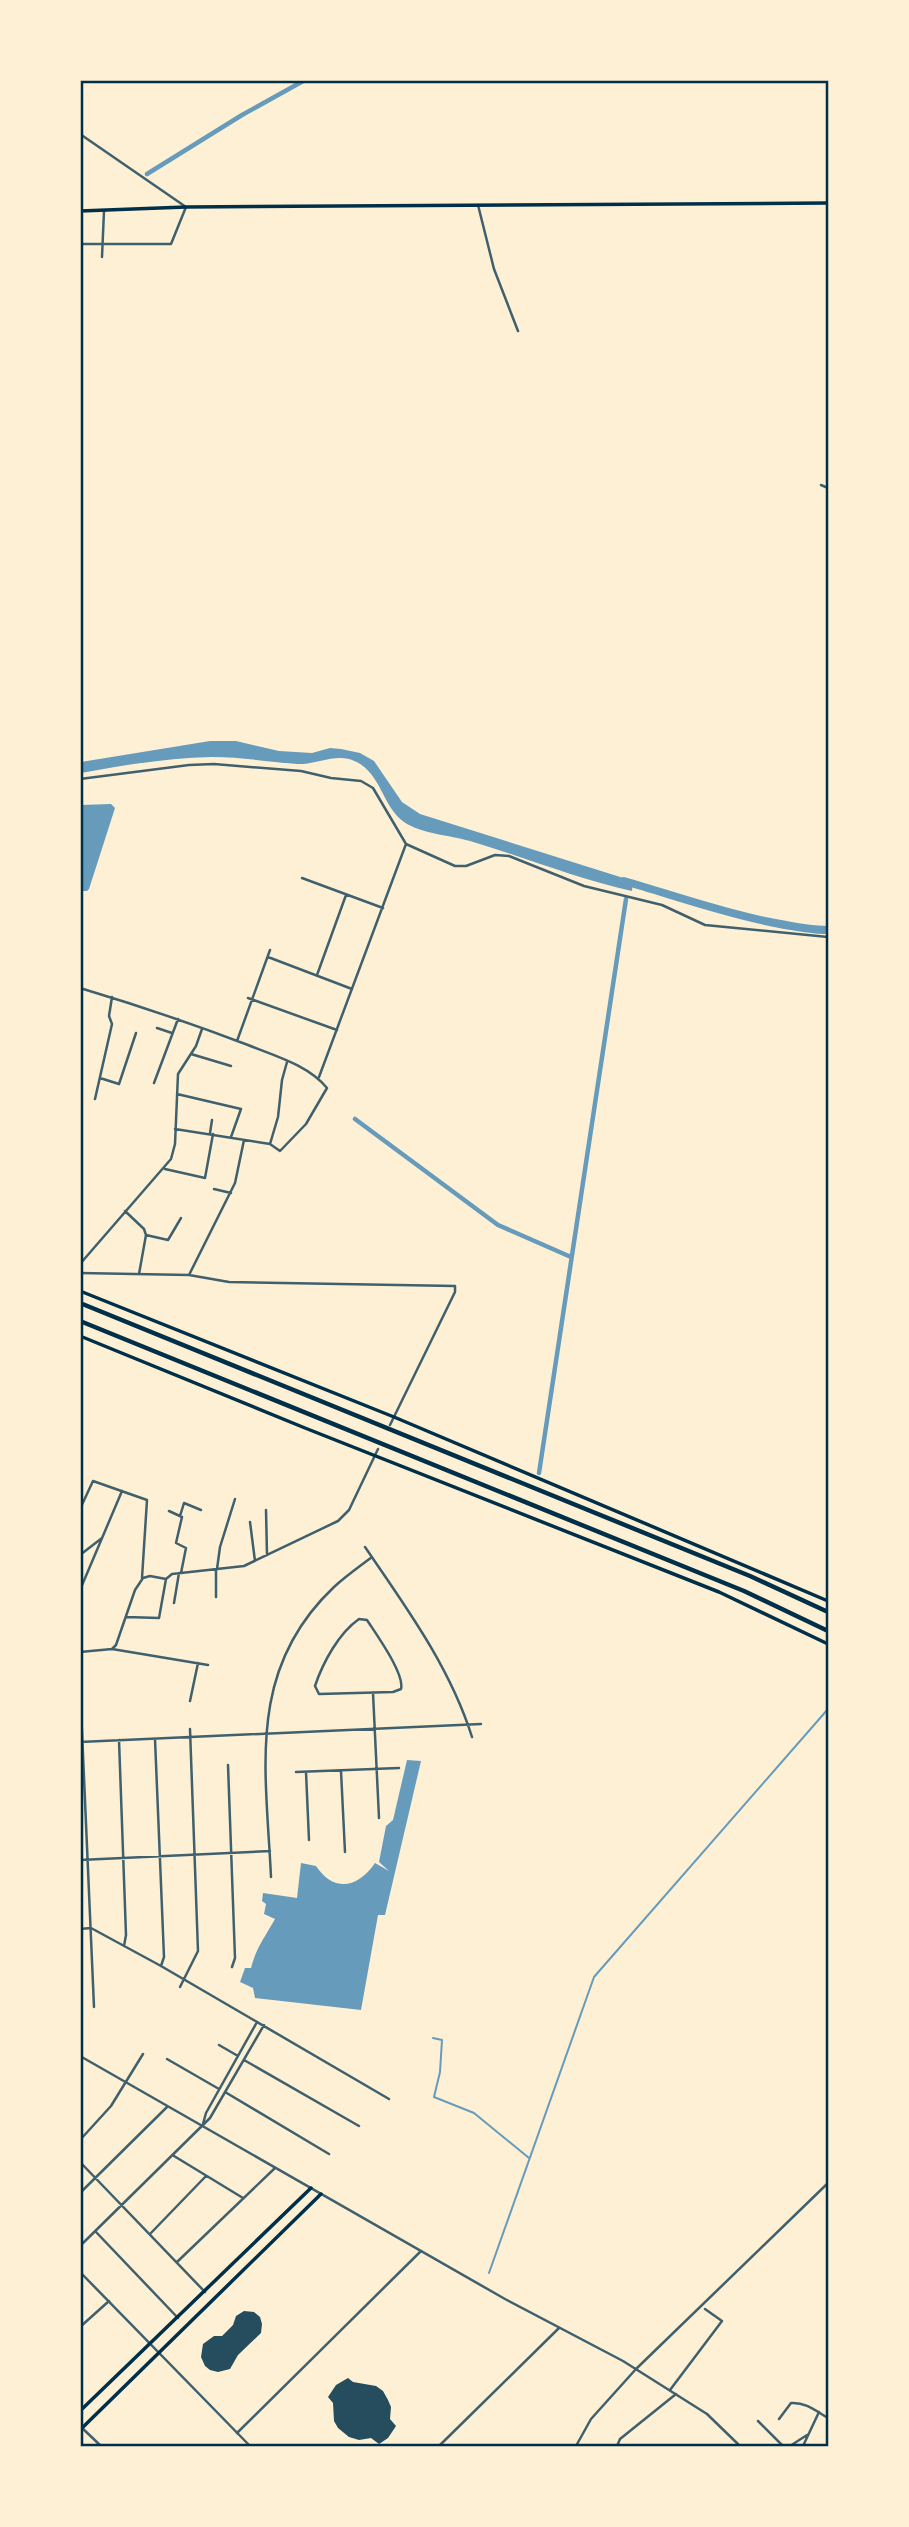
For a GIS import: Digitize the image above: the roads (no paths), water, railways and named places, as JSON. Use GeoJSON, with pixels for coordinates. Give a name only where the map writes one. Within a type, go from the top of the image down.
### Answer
{"type":"FeatureCollection","features":[{"type":"Feature","properties":{"kind":"highway"},"geometry":{"type":"LineString","coordinates":[[80,1303],[713,1561],[828,1612]]}},
{"type":"Feature","properties":{"kind":"highway"},"geometry":{"type":"LineString","coordinates":[[80,1321],[744,1591],[828,1631]]}},
{"type":"Feature","properties":{"kind":"main road"},"geometry":{"type":"LineString","coordinates":[[80,211],[186,207],[828,204]]}},
{"type":"Feature","properties":{"kind":"main road"},"geometry":{"type":"LineString","coordinates":[[80,1291],[394,1417],[828,1601]]}},
{"type":"Feature","properties":{"kind":"main road"},"geometry":{"type":"LineString","coordinates":[[80,1336],[719,1592],[828,1644]]}},
{"type":"Feature","properties":{"kind":"main road"},"geometry":{"type":"LineString","coordinates":[[80,2411],[311,2189]]}},
{"type":"Feature","properties":{"kind":"main road"},"geometry":{"type":"LineString","coordinates":[[81,2428],[321,2194]]}},
{"type":"Feature","properties":{"kind":"main road"},"geometry":{"type":"LineString","coordinates":[[220,2277],[229,2286]]}},
{"type":"Feature","properties":{"kind":"street"},"geometry":{"type":"LineString","coordinates":[[80,134],[186,207],[171,244],[80,244]]}},
{"type":"Feature","properties":{"kind":"street"},"geometry":{"type":"LineString","coordinates":[[478,205],[494,269],[518,331]]}},
{"type":"Feature","properties":{"kind":"street"},"geometry":{"type":"LineString","coordinates":[[102,257],[104,211]]}},
{"type":"Feature","properties":{"kind":"street"},"geometry":{"type":"LineString","coordinates":[[821,485],[828,488]]}},
{"type":"Feature","properties":{"kind":"street"},"geometry":{"type":"LineString","coordinates":[[80,779],[214,764],[301,771],[361,781],[373,788],[406,844],[455,866],[466,866],[495,855],[509,856],[584,886],[662,905],[705,925],[828,937]]}},
{"type":"Feature","properties":{"kind":"street"},"geometry":{"type":"LineString","coordinates":[[318,1078],[406,844]]}},
{"type":"Feature","properties":{"kind":"street"},"geometry":{"type":"LineString","coordinates":[[302,878],[383,908]]}},
{"type":"Feature","properties":{"kind":"street"},"geometry":{"type":"LineString","coordinates":[[317,975],[346,895]]}},
{"type":"Feature","properties":{"kind":"street"},"geometry":{"type":"LineString","coordinates":[[237,1041],[270,950]]}},
{"type":"Feature","properties":{"kind":"street"},"geometry":{"type":"LineString","coordinates":[[268,957],[352,989]]}},
{"type":"Feature","properties":{"kind":"street"},"geometry":{"type":"LineString","coordinates":[[80,988],[203,1027],[287,1061],[318,1078],[327,1088],[306,1124],[279,1151],[270,1144],[176,1129]]}},
{"type":"Feature","properties":{"kind":"street"},"geometry":{"type":"LineString","coordinates":[[95,1099],[112,1024],[109,1016],[111,997]]}},
{"type":"Feature","properties":{"kind":"street"},"geometry":{"type":"LineString","coordinates":[[250,999],[337,1030]]}},
{"type":"Feature","properties":{"kind":"street"},"geometry":{"type":"LineString","coordinates":[[153,1083],[178,1019]]}},
{"type":"Feature","properties":{"kind":"street"},"geometry":{"type":"LineString","coordinates":[[80,1264],[165,1169],[174,1151],[178,1074],[203,1027]]}},
{"type":"Feature","properties":{"kind":"street"},"geometry":{"type":"LineString","coordinates":[[156,1028],[172,1034]]}},
{"type":"Feature","properties":{"kind":"street"},"geometry":{"type":"LineString","coordinates":[[100,1078],[119,1084],[136,1033]]}},
{"type":"Feature","properties":{"kind":"street"},"geometry":{"type":"LineString","coordinates":[[191,1054],[231,1066]]}},
{"type":"Feature","properties":{"kind":"street"},"geometry":{"type":"LineString","coordinates":[[270,1144],[278,1117],[287,1061]]}},
{"type":"Feature","properties":{"kind":"street"},"geometry":{"type":"LineString","coordinates":[[177,1094],[241,1109],[231,1137]]}},
{"type":"Feature","properties":{"kind":"street"},"geometry":{"type":"LineString","coordinates":[[165,1169],[205,1178],[212,1120]]}},
{"type":"Feature","properties":{"kind":"street"},"geometry":{"type":"LineString","coordinates":[[189,1275],[231,1193],[244,1139]]}},
{"type":"Feature","properties":{"kind":"street"},"geometry":{"type":"LineString","coordinates":[[214,1189],[231,1193]]}},
{"type":"Feature","properties":{"kind":"street"},"geometry":{"type":"LineString","coordinates":[[125,1211],[144,1229],[146,1235],[139,1274]]}},
{"type":"Feature","properties":{"kind":"street"},"geometry":{"type":"LineString","coordinates":[[146,1235],[166,1241],[181,1218]]}},
{"type":"Feature","properties":{"kind":"street"},"geometry":{"type":"LineString","coordinates":[[80,1273],[189,1275],[229,1282],[455,1286],[455,1292],[390,1425]]}},
{"type":"Feature","properties":{"kind":"street"},"geometry":{"type":"LineString","coordinates":[[142,1578],[166,1578],[172,1574],[235,1568],[333,1524],[345,1516],[378,1449]]}},
{"type":"Feature","properties":{"kind":"street"},"geometry":{"type":"LineString","coordinates":[[80,1510],[93,1481],[147,1500],[142,1578],[135,1590],[116,1645],[112,1649]]}},
{"type":"Feature","properties":{"kind":"street"},"geometry":{"type":"LineString","coordinates":[[80,1590],[122,1491]]}},
{"type":"Feature","properties":{"kind":"street"},"geometry":{"type":"LineString","coordinates":[[216,1597],[220,1547],[235,1499]]}},
{"type":"Feature","properties":{"kind":"street"},"geometry":{"type":"LineString","coordinates":[[174,1603],[186,1548],[176,1543],[182,1517],[180,1516],[184,1503],[201,1510]]}},
{"type":"Feature","properties":{"kind":"street"},"geometry":{"type":"LineString","coordinates":[[266,1510],[267,1555]]}},
{"type":"Feature","properties":{"kind":"street"},"geometry":{"type":"LineString","coordinates":[[169,1511],[180,1516]]}},
{"type":"Feature","properties":{"kind":"street"},"geometry":{"type":"LineString","coordinates":[[250,1521],[255,1561]]}},
{"type":"Feature","properties":{"kind":"street"},"geometry":{"type":"LineString","coordinates":[[80,1555],[104,1536]]}},
{"type":"Feature","properties":{"kind":"street"},"geometry":{"type":"LineString","coordinates":[[365,1547],[432,1649],[472,1738]]}},
{"type":"Feature","properties":{"kind":"street"},"geometry":{"type":"LineString","coordinates":[[271,1877],[265,1735],[274,1680],[293,1640],[324,1597],[372,1557]]}},
{"type":"Feature","properties":{"kind":"street"},"geometry":{"type":"LineString","coordinates":[[126,1617],[159,1618],[166,1578]]}},
{"type":"Feature","properties":{"kind":"street"},"geometry":{"type":"LineString","coordinates":[[359,1619],[368,1622],[403,1682],[398,1691],[373,1693],[321,1695],[315,1688],[330,1653],[359,1619]]}},
{"type":"Feature","properties":{"kind":"street"},"geometry":{"type":"LineString","coordinates":[[80,1652],[112,1649],[208,1665]]}},
{"type":"Feature","properties":{"kind":"street"},"geometry":{"type":"LineString","coordinates":[[190,1701],[198,1663]]}},
{"type":"Feature","properties":{"kind":"street"},"geometry":{"type":"LineString","coordinates":[[80,1686],[94,2007]]}},
{"type":"Feature","properties":{"kind":"street"},"geometry":{"type":"LineString","coordinates":[[373,1693],[379,1818]]}},
{"type":"Feature","properties":{"kind":"street"},"geometry":{"type":"LineString","coordinates":[[82,1742],[481,1724]]}},
{"type":"Feature","properties":{"kind":"street"},"geometry":{"type":"LineString","coordinates":[[180,1987],[198,1954],[190,1729]]}},
{"type":"Feature","properties":{"kind":"street"},"geometry":{"type":"LineString","coordinates":[[155,1739],[164,1957],[162,1966]]}},
{"type":"Feature","properties":{"kind":"street"},"geometry":{"type":"LineString","coordinates":[[119,1740],[126,1935],[124,1946]]}},
{"type":"Feature","properties":{"kind":"street"},"geometry":{"type":"LineString","coordinates":[[228,1765],[235,1958],[232,1967]]}},
{"type":"Feature","properties":{"kind":"street"},"geometry":{"type":"LineString","coordinates":[[296,1772],[399,1768]]}},
{"type":"Feature","properties":{"kind":"street"},"geometry":{"type":"LineString","coordinates":[[341,1770],[345,1852]]}},
{"type":"Feature","properties":{"kind":"street"},"geometry":{"type":"LineString","coordinates":[[306,1772],[309,1840]]}},
{"type":"Feature","properties":{"kind":"street"},"geometry":{"type":"LineString","coordinates":[[80,1860],[270,1852]]}},
{"type":"Feature","properties":{"kind":"street"},"geometry":{"type":"LineString","coordinates":[[80,1929],[90,1928],[162,1966],[389,2099]]}},
{"type":"Feature","properties":{"kind":"street"},"geometry":{"type":"LineString","coordinates":[[202,2127],[206,2113],[257,2022]]}},
{"type":"Feature","properties":{"kind":"street"},"geometry":{"type":"LineString","coordinates":[[80,2246],[210,2118],[264,2025]]}},
{"type":"Feature","properties":{"kind":"street"},"geometry":{"type":"LineString","coordinates":[[219,2045],[238,2056]]}},
{"type":"Feature","properties":{"kind":"street"},"geometry":{"type":"LineString","coordinates":[[309,2052],[312,2046]]}},
{"type":"Feature","properties":{"kind":"street"},"geometry":{"type":"LineString","coordinates":[[80,2140],[111,2106],[143,2054]]}},
{"type":"Feature","properties":{"kind":"street"},"geometry":{"type":"LineString","coordinates":[[80,2056],[421,2251],[636,2369],[710,2417],[740,2446]]}},
{"type":"Feature","properties":{"kind":"street"},"geometry":{"type":"LineString","coordinates":[[80,2066],[85,2058]]}},
{"type":"Feature","properties":{"kind":"street"},"geometry":{"type":"LineString","coordinates":[[167,2059],[219,2089]]}},
{"type":"Feature","properties":{"kind":"street"},"geometry":{"type":"LineString","coordinates":[[244,2060],[359,2126]]}},
{"type":"Feature","properties":{"kind":"street"},"geometry":{"type":"LineString","coordinates":[[367,2086],[369,2081]]}},
{"type":"Feature","properties":{"kind":"street"},"geometry":{"type":"LineString","coordinates":[[225,2092],[329,2154]]}},
{"type":"Feature","properties":{"kind":"street"},"geometry":{"type":"LineString","coordinates":[[80,2193],[167,2108]]}},
{"type":"Feature","properties":{"kind":"street"},"geometry":{"type":"LineString","coordinates":[[174,2156],[243,2198]]}},
{"type":"Feature","properties":{"kind":"street"},"geometry":{"type":"LineString","coordinates":[[80,2162],[205,2292]]}},
{"type":"Feature","properties":{"kind":"street"},"geometry":{"type":"LineString","coordinates":[[177,2262],[275,2168]]}},
{"type":"Feature","properties":{"kind":"street"},"geometry":{"type":"LineString","coordinates":[[149,2234],[206,2176]]}},
{"type":"Feature","properties":{"kind":"street"},"geometry":{"type":"LineString","coordinates":[[576,2446],[591,2419],[636,2369],[828,2183]]}},
{"type":"Feature","properties":{"kind":"street"},"geometry":{"type":"LineString","coordinates":[[96,2232],[178,2318]]}},
{"type":"Feature","properties":{"kind":"street"},"geometry":{"type":"LineString","coordinates":[[237,2432],[421,2251]]}},
{"type":"Feature","properties":{"kind":"street"},"geometry":{"type":"LineString","coordinates":[[80,2272],[250,2446]]}},
{"type":"Feature","properties":{"kind":"street"},"geometry":{"type":"LineString","coordinates":[[80,2327],[109,2301]]}},
{"type":"Feature","properties":{"kind":"street"},"geometry":{"type":"LineString","coordinates":[[670,2390],[722,2321],[705,2309]]}},
{"type":"Feature","properties":{"kind":"street"},"geometry":{"type":"LineString","coordinates":[[439,2446],[559,2328]]}},
{"type":"Feature","properties":{"kind":"street"},"geometry":{"type":"LineString","coordinates":[[617,2446],[620,2439],[676,2394]]}},
{"type":"Feature","properties":{"kind":"street"},"geometry":{"type":"LineString","coordinates":[[779,2418],[791,2403],[806,2404],[828,2418]]}},
{"type":"Feature","properties":{"kind":"street"},"geometry":{"type":"LineString","coordinates":[[803,2446],[819,2412]]}},
{"type":"Feature","properties":{"kind":"street"},"geometry":{"type":"LineString","coordinates":[[758,2421],[783,2446]]}},
{"type":"Feature","properties":{"kind":"street"},"geometry":{"type":"LineString","coordinates":[[81,2428],[101,2446]]}},
{"type":"Feature","properties":{"kind":"street"},"geometry":{"type":"LineString","coordinates":[[789,2446],[809,2434]]}},
{"type":"Feature","properties":{"kind":"street"},"geometry":{"type":"LineString","coordinates":[[443,2443],[447,2446]]}},
{"type":"Feature","properties":{"kind":"water"},"geometry":{"type":"Polygon","coordinates":[[[210,741],[236,741],[279,751],[312,753],[330,748],[360,753],[374,761],[402,802],[420,814],[633,881],[632,891],[470,841],[411,826],[396,815],[368,770],[349,759],[336,758],[297,764],[212,757],[146,762],[81,773],[81,762],[210,741]]]}},
{"type":"Feature","properties":{"kind":"water"},"geometry":{"type":"Polygon","coordinates":[[[111,804],[115,808],[89,889],[81,891],[81,805],[111,804]]]}},
{"type":"Feature","properties":{"kind":"water"},"geometry":{"type":"Polygon","coordinates":[[[407,1760],[421,1761],[385,1915],[378,1915],[361,2010],[255,1998],[253,1988],[240,1982],[245,1968],[251,1968],[258,1948],[275,1919],[264,1914],[266,1904],[262,1901],[263,1893],[297,1898],[301,1863],[316,1866],[323,1875],[338,1884],[354,1882],[375,1863],[389,1871],[379,1862],[386,1826],[393,1820],[407,1760]]]}},
{"type":"Feature","properties":{"kind":"waterway"},"geometry":{"type":"LineString","coordinates":[[147,174],[242,115],[305,80]]}},
{"type":"Feature","properties":{"kind":"waterway"},"geometry":{"type":"LineString","coordinates":[[624,881],[751,918],[799,928],[828,930]]}},
{"type":"Feature","properties":{"kind":"waterway"},"geometry":{"type":"LineString","coordinates":[[539,1473],[626,899]]}},
{"type":"Feature","properties":{"kind":"waterway"},"geometry":{"type":"LineString","coordinates":[[355,1119],[498,1225],[571,1257]]}},
{"type":"Feature","properties":{"kind":"waterway"},"geometry":{"type":"LineString","coordinates":[[489,2273],[594,1977],[828,1709]]}},
{"type":"Feature","properties":{"kind":"waterway"},"geometry":{"type":"LineString","coordinates":[[433,2038],[442,2040],[440,2072],[434,2097],[474,2113],[529,2158]]}}]}
